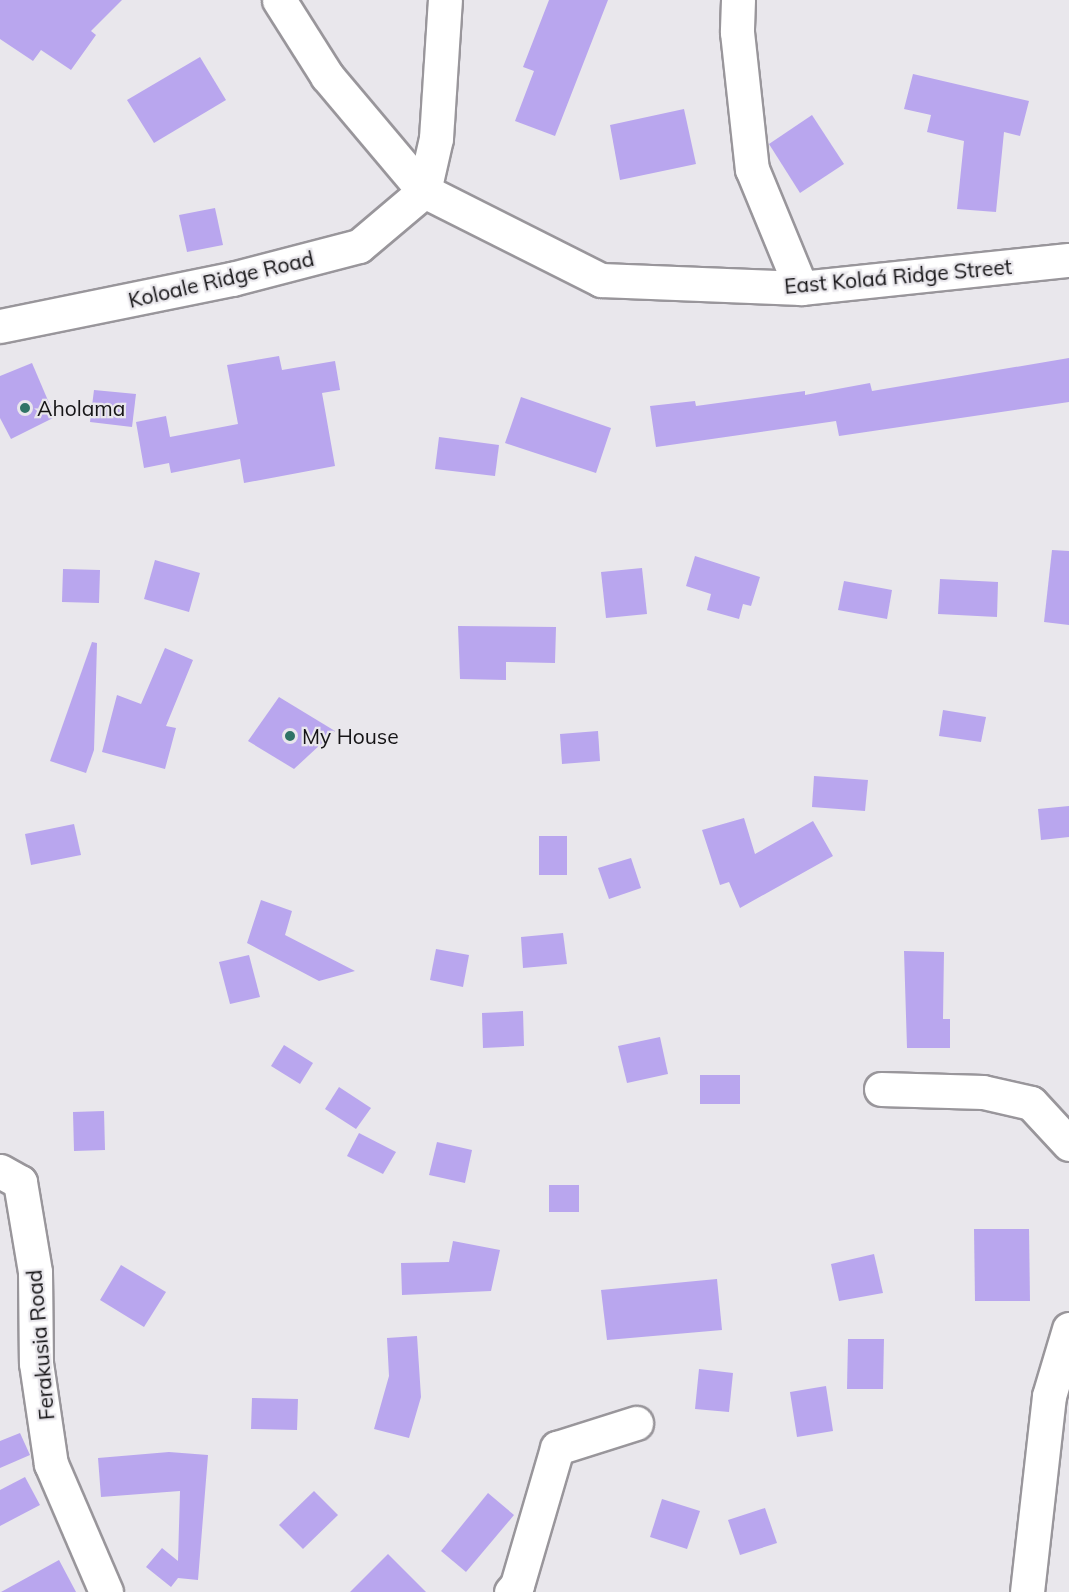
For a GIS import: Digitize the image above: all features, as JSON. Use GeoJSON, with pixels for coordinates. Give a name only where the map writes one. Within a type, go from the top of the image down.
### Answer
{"type":"FeatureCollection","features":[{"type":"Feature","properties":{"kind":"street"},"geometry":{"type":"LineString","coordinates":[[279,0],[327,76],[424,191]]}},
{"type":"Feature","properties":{"kind":"street"},"geometry":{"type":"LineString","coordinates":[[424,191],[436,138],[446,0]]}},
{"type":"Feature","properties":{"kind":"street"},"geometry":{"type":"LineString","coordinates":[[738,0],[737,32],[752,169],[801,288]]}},
{"type":"Feature","properties":{"kind":"street","name":"East Kolaá Ridge Street"},"geometry":{"type":"LineString","coordinates":[[424,191],[602,280],[801,288],[1069,260]]}},
{"type":"Feature","properties":{"kind":"street","name":"Koloale Ridge Road"},"geometry":{"type":"LineString","coordinates":[[0,326],[232,279],[359,246],[424,191]]}},
{"type":"Feature","properties":{"kind":"street"},"geometry":{"type":"LineString","coordinates":[[881,1089],[983,1092],[1031,1103],[1069,1144]]}},
{"type":"Feature","properties":{"kind":"street","name":"Ferakusia Road"},"geometry":{"type":"LineString","coordinates":[[0,1172],[20,1182],[35,1272],[36,1363],[51,1464],[106,1592]]}},
{"type":"Feature","properties":{"kind":"street"},"geometry":{"type":"LineString","coordinates":[[1027,1592],[1049,1396],[1069,1329]]}},
{"type":"Feature","properties":{"kind":"street"},"geometry":{"type":"LineString","coordinates":[[511,1592],[517,1585],[557,1448],[636,1423]]}},
{"type":"Feature","properties":{"kind":"building"},"geometry":{"type":"Polygon","coordinates":[[[0,0],[122,0],[91,31],[96,35],[71,70],[41,50],[33,61],[0,39],[0,0]]]}},
{"type":"Feature","properties":{"kind":"building"},"geometry":{"type":"Polygon","coordinates":[[[549,0],[608,0],[555,136],[515,121],[534,71],[523,67],[549,0]]]}},
{"type":"Feature","properties":{"kind":"building"},"geometry":{"type":"Polygon","coordinates":[[[200,57],[226,100],[154,143],[127,100],[200,57]]]}},
{"type":"Feature","properties":{"kind":"building"},"geometry":{"type":"Polygon","coordinates":[[[913,74],[1029,101],[1020,136],[1004,132],[996,212],[957,209],[964,141],[927,132],[931,115],[904,109],[913,74]]]}},
{"type":"Feature","properties":{"kind":"building"},"geometry":{"type":"Polygon","coordinates":[[[684,109],[696,164],[620,180],[610,125],[684,109]]]}},
{"type":"Feature","properties":{"kind":"building"},"geometry":{"type":"Polygon","coordinates":[[[812,115],[844,164],[800,193],[769,144],[812,115]]]}},
{"type":"Feature","properties":{"kind":"building"},"geometry":{"type":"Polygon","coordinates":[[[215,208],[223,245],[187,252],[179,215],[215,208]]]}},
{"type":"Feature","properties":{"kind":"building"},"geometry":{"type":"Polygon","coordinates":[[[279,356],[282,370],[335,361],[340,390],[322,393],[335,466],[244,483],[240,459],[171,473],[169,463],[144,468],[136,422],[166,416],[170,437],[238,424],[227,365],[279,356]]]}},
{"type":"Feature","properties":{"kind":"building"},"geometry":{"type":"Polygon","coordinates":[[[1069,358],[1069,402],[839,436],[836,421],[656,447],[650,406],[695,401],[696,406],[805,391],[805,395],[870,383],[872,391],[1069,358]]]}},
{"type":"Feature","properties":{"kind":"building","name":"Aholama"},"geometry":{"type":"Polygon","coordinates":[[[32,363],[55,417],[11,439],[0,418],[0,376],[32,363]]]}},
{"type":"Feature","properties":{"kind":"building"},"geometry":{"type":"Polygon","coordinates":[[[94,390],[136,394],[132,427],[90,422],[94,390]]]}},
{"type":"Feature","properties":{"kind":"building"},"geometry":{"type":"Polygon","coordinates":[[[521,397],[611,428],[596,473],[505,443],[521,397]]]}},
{"type":"Feature","properties":{"kind":"building"},"geometry":{"type":"Polygon","coordinates":[[[439,437],[499,445],[495,476],[435,469],[439,437]]]}},
{"type":"Feature","properties":{"kind":"building"},"geometry":{"type":"Polygon","coordinates":[[[1052,550],[1069,551],[1069,625],[1044,622],[1052,550]]]}},
{"type":"Feature","properties":{"kind":"building"},"geometry":{"type":"Polygon","coordinates":[[[695,556],[760,577],[751,606],[743,604],[739,619],[707,610],[711,594],[686,586],[695,556]]]}},
{"type":"Feature","properties":{"kind":"building"},"geometry":{"type":"Polygon","coordinates":[[[155,560],[200,573],[189,612],[144,599],[155,560]]]}},
{"type":"Feature","properties":{"kind":"building"},"geometry":{"type":"Polygon","coordinates":[[[642,568],[647,614],[606,618],[601,572],[642,568]]]}},
{"type":"Feature","properties":{"kind":"building"},"geometry":{"type":"Polygon","coordinates":[[[63,569],[100,570],[99,603],[62,602],[63,569]]]}},
{"type":"Feature","properties":{"kind":"building"},"geometry":{"type":"Polygon","coordinates":[[[940,579],[998,582],[997,617],[938,614],[940,579]]]}},
{"type":"Feature","properties":{"kind":"building"},"geometry":{"type":"Polygon","coordinates":[[[844,581],[892,590],[887,619],[838,610],[844,581]]]}},
{"type":"Feature","properties":{"kind":"building"},"geometry":{"type":"Polygon","coordinates":[[[458,626],[556,627],[555,663],[506,662],[506,680],[460,679],[458,626]]]}},
{"type":"Feature","properties":{"kind":"building"},"geometry":{"type":"Polygon","coordinates":[[[92,642],[97,643],[94,750],[86,773],[50,761],[92,642]]]}},
{"type":"Feature","properties":{"kind":"building"},"geometry":{"type":"Polygon","coordinates":[[[165,648],[193,660],[166,726],[176,728],[165,769],[102,752],[117,695],[141,704],[165,648]]]}},
{"type":"Feature","properties":{"kind":"building","name":"My House"},"geometry":{"type":"Polygon","coordinates":[[[279,697],[335,731],[294,769],[248,741],[279,697]]]}},
{"type":"Feature","properties":{"kind":"building"},"geometry":{"type":"Polygon","coordinates":[[[943,710],[986,717],[981,742],[939,736],[943,710]]]}},
{"type":"Feature","properties":{"kind":"building"},"geometry":{"type":"Polygon","coordinates":[[[598,731],[600,761],[562,764],[560,734],[598,731]]]}},
{"type":"Feature","properties":{"kind":"building"},"geometry":{"type":"Polygon","coordinates":[[[814,776],[868,780],[865,811],[812,807],[814,776]]]}},
{"type":"Feature","properties":{"kind":"building"},"geometry":{"type":"Polygon","coordinates":[[[1069,806],[1069,837],[1041,840],[1038,809],[1069,806]]]}},
{"type":"Feature","properties":{"kind":"building"},"geometry":{"type":"Polygon","coordinates":[[[744,818],[755,854],[813,821],[833,856],[740,908],[729,882],[720,885],[702,830],[744,818]]]}},
{"type":"Feature","properties":{"kind":"building"},"geometry":{"type":"Polygon","coordinates":[[[74,824],[81,855],[31,865],[25,834],[74,824]]]}},
{"type":"Feature","properties":{"kind":"building"},"geometry":{"type":"Polygon","coordinates":[[[539,836],[567,836],[567,875],[539,875],[539,836]]]}},
{"type":"Feature","properties":{"kind":"building"},"geometry":{"type":"Polygon","coordinates":[[[631,858],[641,888],[609,899],[598,868],[631,858]]]}},
{"type":"Feature","properties":{"kind":"building"},"geometry":{"type":"Polygon","coordinates":[[[261,900],[292,911],[285,935],[355,971],[319,981],[247,943],[261,900]]]}},
{"type":"Feature","properties":{"kind":"building"},"geometry":{"type":"Polygon","coordinates":[[[563,933],[567,964],[523,968],[521,937],[563,933]]]}},
{"type":"Feature","properties":{"kind":"building"},"geometry":{"type":"Polygon","coordinates":[[[436,949],[469,955],[463,987],[430,980],[436,949]]]}},
{"type":"Feature","properties":{"kind":"building"},"geometry":{"type":"Polygon","coordinates":[[[904,951],[944,952],[943,1019],[950,1019],[950,1048],[907,1048],[904,951]]]}},
{"type":"Feature","properties":{"kind":"building"},"geometry":{"type":"Polygon","coordinates":[[[249,955],[260,997],[230,1004],[219,962],[249,955]]]}},
{"type":"Feature","properties":{"kind":"building"},"geometry":{"type":"Polygon","coordinates":[[[523,1011],[524,1046],[483,1048],[482,1013],[523,1011]]]}},
{"type":"Feature","properties":{"kind":"building"},"geometry":{"type":"Polygon","coordinates":[[[660,1037],[668,1074],[627,1083],[618,1046],[660,1037]]]}},
{"type":"Feature","properties":{"kind":"building"},"geometry":{"type":"Polygon","coordinates":[[[284,1045],[313,1063],[300,1084],[271,1066],[284,1045]]]}},
{"type":"Feature","properties":{"kind":"building"},"geometry":{"type":"Polygon","coordinates":[[[700,1075],[740,1075],[740,1104],[700,1104],[700,1075]]]}},
{"type":"Feature","properties":{"kind":"building"},"geometry":{"type":"Polygon","coordinates":[[[339,1087],[371,1108],[356,1129],[325,1109],[339,1087]]]}},
{"type":"Feature","properties":{"kind":"building"},"geometry":{"type":"Polygon","coordinates":[[[104,1111],[105,1150],[74,1151],[73,1112],[104,1111]]]}},
{"type":"Feature","properties":{"kind":"building"},"geometry":{"type":"Polygon","coordinates":[[[359,1133],[396,1152],[383,1174],[347,1156],[359,1133]]]}},
{"type":"Feature","properties":{"kind":"building"},"geometry":{"type":"Polygon","coordinates":[[[437,1142],[472,1150],[465,1183],[429,1175],[437,1142]]]}},
{"type":"Feature","properties":{"kind":"building"},"geometry":{"type":"Polygon","coordinates":[[[549,1185],[579,1185],[579,1212],[549,1212],[549,1185]]]}},
{"type":"Feature","properties":{"kind":"building"},"geometry":{"type":"Polygon","coordinates":[[[974,1229],[1029,1229],[1030,1301],[975,1301],[974,1229]]]}},
{"type":"Feature","properties":{"kind":"building"},"geometry":{"type":"Polygon","coordinates":[[[453,1241],[500,1250],[491,1291],[402,1295],[401,1263],[449,1262],[453,1241]]]}},
{"type":"Feature","properties":{"kind":"building"},"geometry":{"type":"Polygon","coordinates":[[[874,1254],[883,1293],[839,1301],[831,1264],[874,1254]]]}},
{"type":"Feature","properties":{"kind":"building"},"geometry":{"type":"Polygon","coordinates":[[[121,1265],[166,1292],[144,1327],[100,1300],[121,1265]]]}},
{"type":"Feature","properties":{"kind":"building"},"geometry":{"type":"Polygon","coordinates":[[[717,1279],[722,1330],[607,1340],[601,1290],[717,1279]]]}},
{"type":"Feature","properties":{"kind":"building"},"geometry":{"type":"Polygon","coordinates":[[[417,1336],[421,1397],[409,1438],[374,1429],[389,1376],[387,1338],[417,1336]]]}},
{"type":"Feature","properties":{"kind":"building"},"geometry":{"type":"Polygon","coordinates":[[[848,1339],[884,1339],[883,1389],[847,1389],[848,1339]]]}},
{"type":"Feature","properties":{"kind":"building"},"geometry":{"type":"Polygon","coordinates":[[[699,1369],[733,1373],[729,1412],[695,1409],[699,1369]]]}},
{"type":"Feature","properties":{"kind":"building"},"geometry":{"type":"Polygon","coordinates":[[[826,1386],[833,1431],[797,1437],[790,1392],[826,1386]]]}},
{"type":"Feature","properties":{"kind":"building"},"geometry":{"type":"Polygon","coordinates":[[[252,1398],[298,1399],[297,1430],[251,1429],[252,1398]]]}},
{"type":"Feature","properties":{"kind":"building"},"geometry":{"type":"Polygon","coordinates":[[[20,1433],[30,1455],[0,1468],[0,1441],[20,1433]]]}},
{"type":"Feature","properties":{"kind":"building"},"geometry":{"type":"Polygon","coordinates":[[[169,1452],[208,1455],[198,1580],[178,1578],[171,1587],[146,1567],[162,1548],[178,1561],[180,1491],[101,1497],[98,1458],[169,1452]]]}},
{"type":"Feature","properties":{"kind":"building"},"geometry":{"type":"Polygon","coordinates":[[[25,1477],[40,1505],[0,1526],[0,1490],[25,1477]]]}},
{"type":"Feature","properties":{"kind":"building"},"geometry":{"type":"Polygon","coordinates":[[[314,1491],[338,1515],[303,1549],[279,1525],[314,1491]]]}},
{"type":"Feature","properties":{"kind":"building"},"geometry":{"type":"Polygon","coordinates":[[[488,1493],[514,1515],[466,1572],[441,1551],[488,1493]]]}},
{"type":"Feature","properties":{"kind":"building"},"geometry":{"type":"Polygon","coordinates":[[[662,1499],[700,1511],[687,1549],[650,1537],[662,1499]]]}},
{"type":"Feature","properties":{"kind":"building"},"geometry":{"type":"Polygon","coordinates":[[[765,1508],[777,1543],[740,1555],[728,1520],[765,1508]]]}},
{"type":"Feature","properties":{"kind":"building"},"geometry":{"type":"Polygon","coordinates":[[[388,1554],[426,1592],[350,1592],[388,1554]]]}},
{"type":"Feature","properties":{"kind":"building"},"geometry":{"type":"Polygon","coordinates":[[[59,1560],[76,1592],[1,1592],[59,1560]]]}},
{"type":"Feature","properties":{"kind":"place","name":"Aholama"},"geometry":{"type":"Point","coordinates":[25,408]}},
{"type":"Feature","properties":{"kind":"place","name":"My House"},"geometry":{"type":"Point","coordinates":[290,736]}}]}
